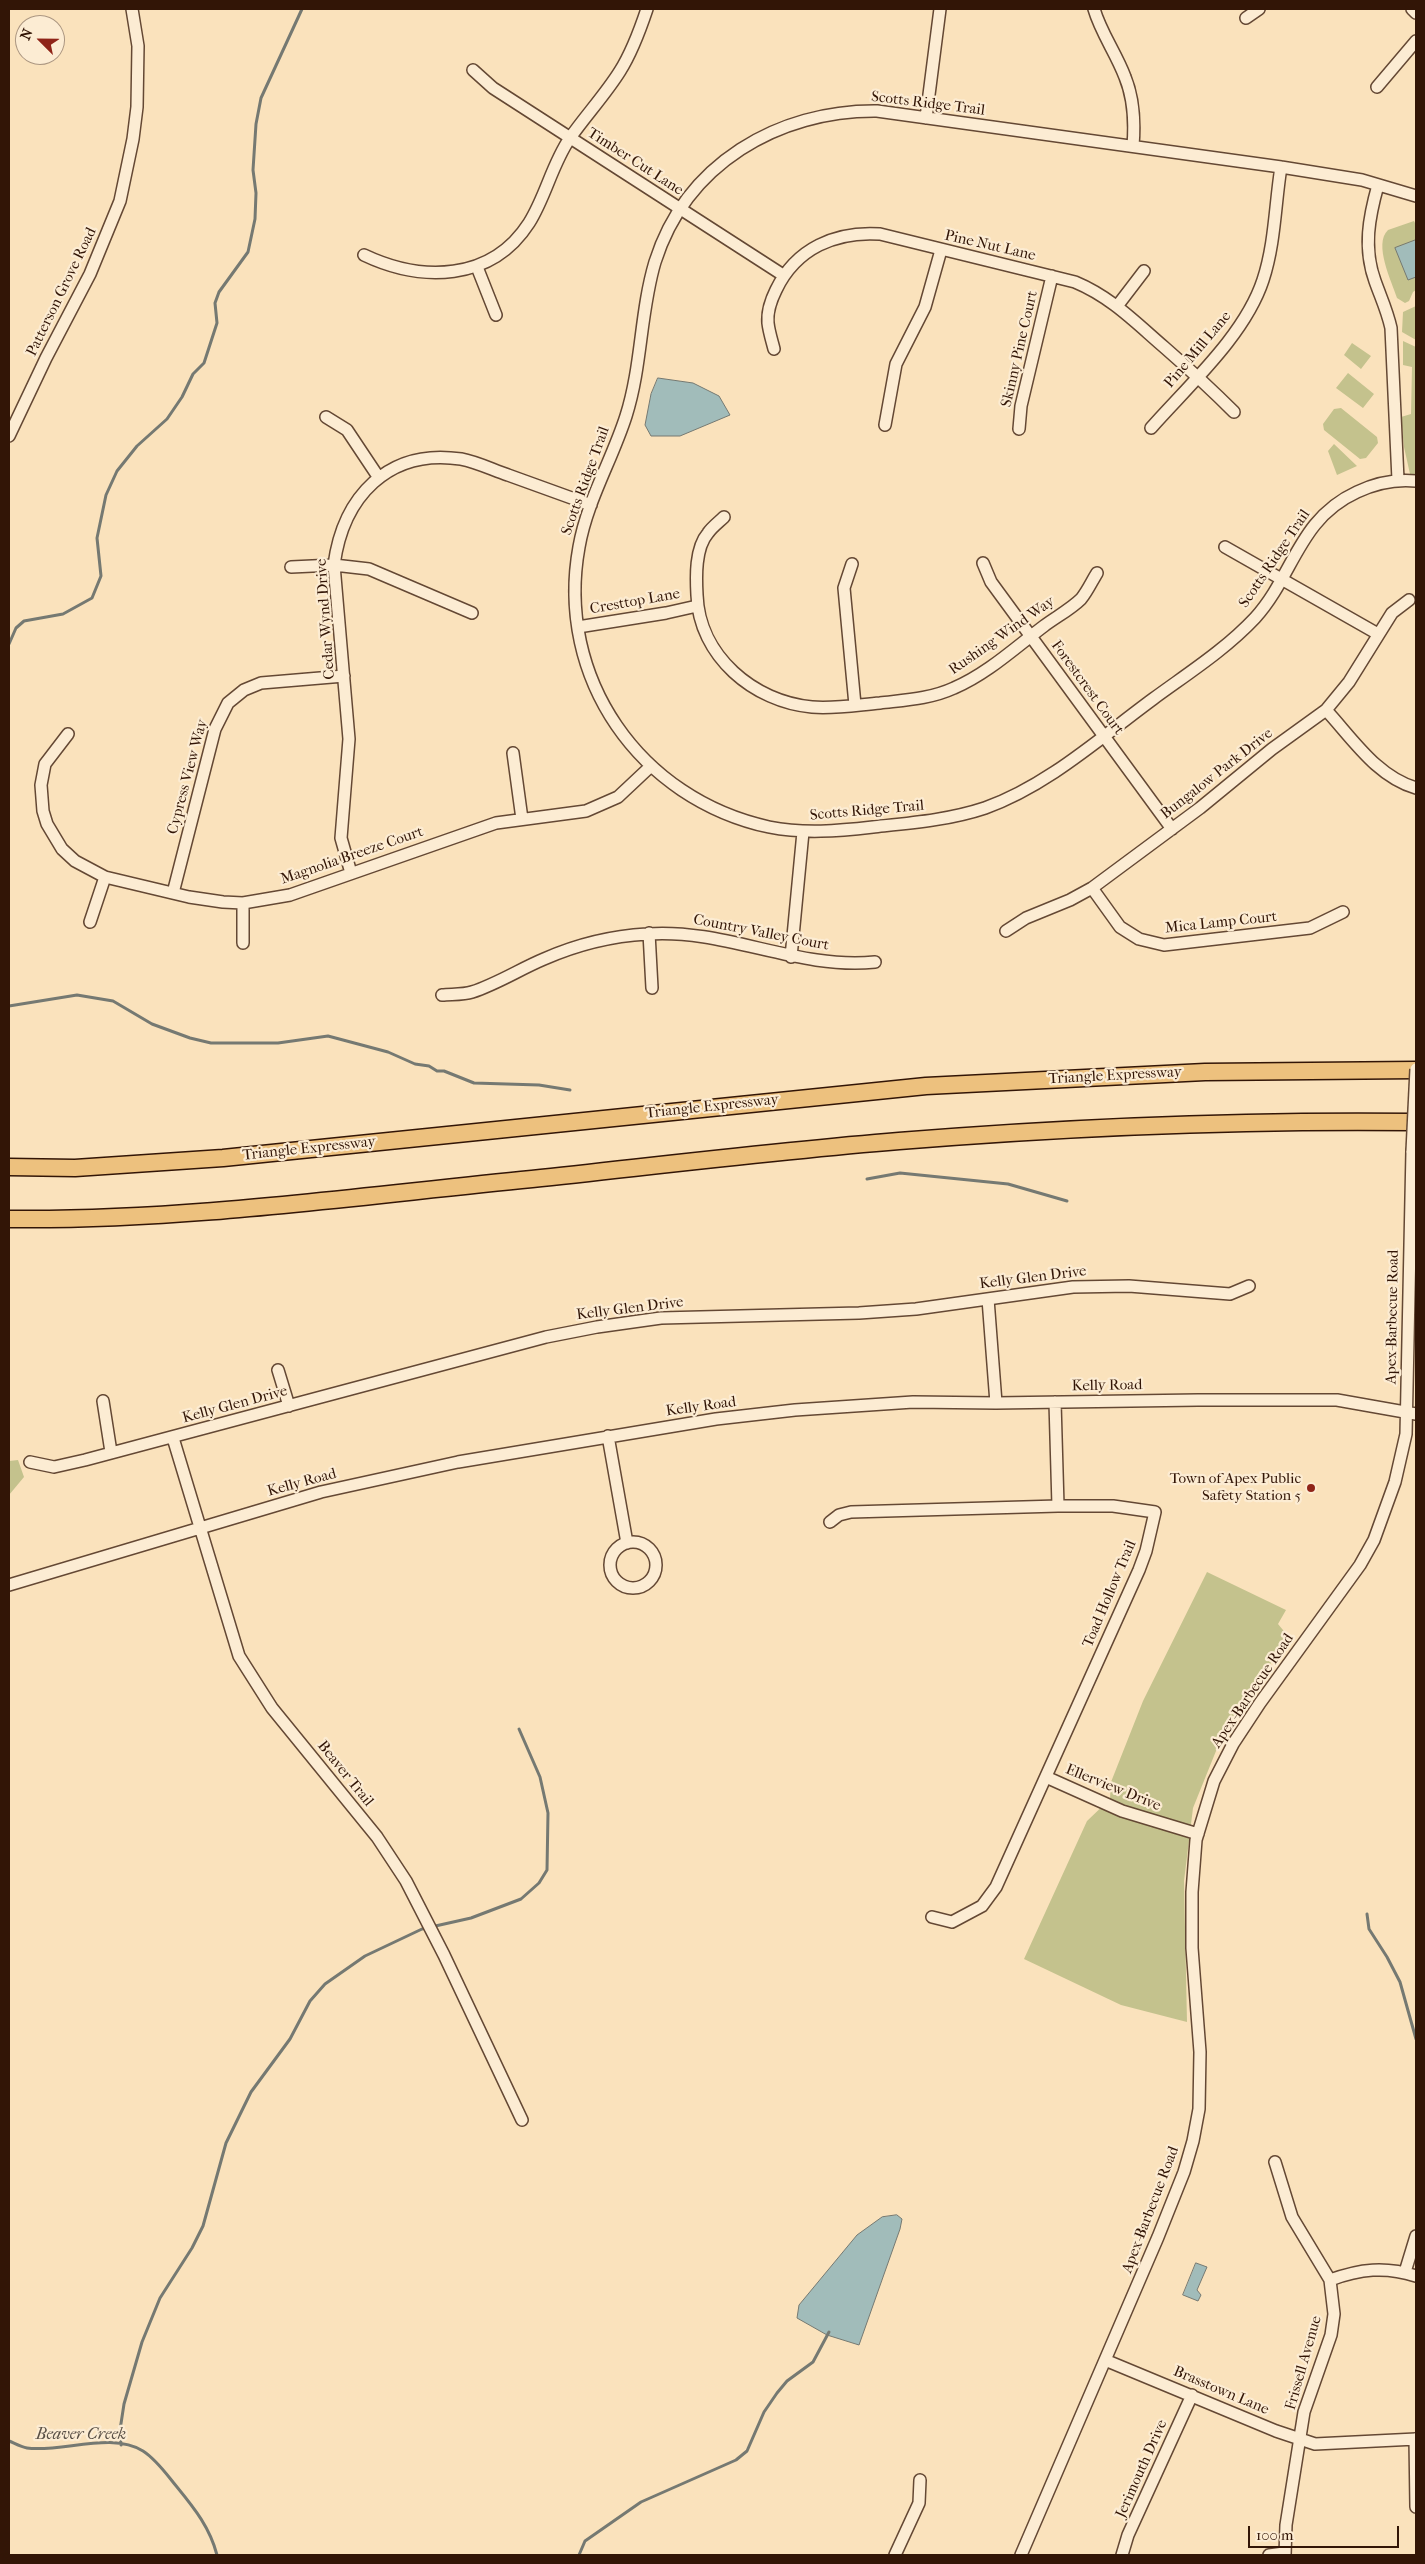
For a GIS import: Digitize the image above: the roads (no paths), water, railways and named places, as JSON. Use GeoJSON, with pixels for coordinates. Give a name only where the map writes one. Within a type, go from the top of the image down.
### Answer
{"type":"FeatureCollection","features":[{"type":"Feature","properties":{"kind":"highway","name":"Triangle Expressway"},"geometry":{"type":"LineString","coordinates":[[9,1167],[121,1166],[223,1158],[926,1086],[1196,1072],[1416,1069]]}},
{"type":"Feature","properties":{"kind":"highway"},"geometry":{"type":"LineString","coordinates":[[9,1219],[106,1219],[220,1210],[828,1148],[966,1136],[1216,1124],[1416,1122]]}},
{"type":"Feature","properties":{"kind":"street","name":"Patterson Grove Road"},"geometry":{"type":"LineString","coordinates":[[9,436],[49,351],[93,267],[120,201],[132,149],[137,107],[138,46],[132,9]]}},
{"type":"Feature","properties":{"kind":"street"},"geometry":{"type":"LineString","coordinates":[[364,255],[387,266],[444,272],[477,267],[504,250],[529,223],[570,137],[620,71],[633,48],[647,9]]}},
{"type":"Feature","properties":{"kind":"street"},"geometry":{"type":"LineString","coordinates":[[926,118],[940,9]]}},
{"type":"Feature","properties":{"kind":"street"},"geometry":{"type":"LineString","coordinates":[[1094,9],[1098,24],[1125,76],[1132,99],[1133,146]]}},
{"type":"Feature","properties":{"kind":"street"},"geometry":{"type":"LineString","coordinates":[[1246,18],[1259,9]]}},
{"type":"Feature","properties":{"kind":"street"},"geometry":{"type":"LineString","coordinates":[[1412,9],[1416,13]]}},
{"type":"Feature","properties":{"kind":"street"},"geometry":{"type":"LineString","coordinates":[[1376,87],[1416,41]]}},
{"type":"Feature","properties":{"kind":"street","name":"Timber Cut Lane"},"geometry":{"type":"LineString","coordinates":[[473,70],[493,88],[783,275]]}},
{"type":"Feature","properties":{"kind":"street","name":"Scotts Ridge Trail"},"geometry":{"type":"LineString","coordinates":[[1416,196],[1378,185],[1281,167],[926,118],[857,111],[823,115],[785,126],[750,142],[726,159],[701,183],[681,209],[666,236],[655,262],[637,370],[625,418],[583,530],[577,566],[578,627],[582,653],[594,686],[617,726],[651,766],[688,795],[724,813],[765,826],[803,832],[942,819],[987,807],[1030,786],[1104,736],[1229,643],[1259,614],[1307,532],[1318,518],[1333,505],[1366,488],[1398,480],[1416,481]]}},
{"type":"Feature","properties":{"kind":"street","name":"Pine Mill Lane"},"geometry":{"type":"LineString","coordinates":[[1151,428],[1238,330],[1256,297],[1270,248],[1281,167]]}},
{"type":"Feature","properties":{"kind":"street"},"geometry":{"type":"LineString","coordinates":[[1378,185],[1368,225],[1369,253],[1370,266],[1387,306],[1391,328],[1398,480]]}},
{"type":"Feature","properties":{"kind":"street","name":"Pine Nut Lane"},"geometry":{"type":"LineString","coordinates":[[774,349],[768,316],[774,294],[783,275],[806,252],[818,245],[849,234],[880,234],[1052,276],[1089,288],[1118,305],[1197,375],[1234,412]]}},
{"type":"Feature","properties":{"kind":"street"},"geometry":{"type":"LineString","coordinates":[[885,425],[896,364],[925,307],[941,250]]}},
{"type":"Feature","properties":{"kind":"street"},"geometry":{"type":"LineString","coordinates":[[477,267],[496,315]]}},
{"type":"Feature","properties":{"kind":"street"},"geometry":{"type":"LineString","coordinates":[[1118,305],[1144,271]]}},
{"type":"Feature","properties":{"kind":"street","name":"Skinny Pine Court"},"geometry":{"type":"LineString","coordinates":[[1019,428],[1020,406],[1052,276]]}},
{"type":"Feature","properties":{"kind":"street"},"geometry":{"type":"LineString","coordinates":[[326,417],[347,430],[379,478]]}},
{"type":"Feature","properties":{"kind":"street","name":"Cedar Wynd Drive"},"geometry":{"type":"LineString","coordinates":[[351,873],[341,838],[349,739],[334,565],[337,542],[349,511],[358,498],[379,478],[412,463],[427,459],[462,460],[591,505]]}},
{"type":"Feature","properties":{"kind":"street","name":"Rushing Wind Way"},"geometry":{"type":"LineString","coordinates":[[724,518],[707,533],[700,553],[696,577],[697,606],[706,635],[730,670],[756,690],[796,705],[822,707],[925,698],[953,689],[979,674],[1081,598],[1097,573]]}},
{"type":"Feature","properties":{"kind":"street"},"geometry":{"type":"LineString","coordinates":[[1225,547],[1378,634]]}},
{"type":"Feature","properties":{"kind":"street","name":"Forestcrest Court"},"geometry":{"type":"LineString","coordinates":[[984,563],[991,582],[1172,829]]}},
{"type":"Feature","properties":{"kind":"street"},"geometry":{"type":"LineString","coordinates":[[852,564],[844,588],[855,705]]}},
{"type":"Feature","properties":{"kind":"street"},"geometry":{"type":"LineString","coordinates":[[291,566],[357,566],[380,572],[472,613]]}},
{"type":"Feature","properties":{"kind":"street","name":"Bungalow Park Drive"},"geometry":{"type":"LineString","coordinates":[[1006,932],[1026,918],[1070,900],[1092,888],[1229,786],[1286,739],[1326,710],[1349,682],[1392,613],[1410,600]]}},
{"type":"Feature","properties":{"kind":"street","name":"Cresttop Lane"},"geometry":{"type":"LineString","coordinates":[[578,627],[666,613],[697,606]]}},
{"type":"Feature","properties":{"kind":"street","name":"Cypress View Way"},"geometry":{"type":"LineString","coordinates":[[173,893],[215,729],[228,703],[244,690],[261,683],[344,676]]}},
{"type":"Feature","properties":{"kind":"street"},"geometry":{"type":"LineString","coordinates":[[1326,710],[1374,763],[1394,778],[1416,788]]}},
{"type":"Feature","properties":{"kind":"street","name":"Magnolia Breeze Court"},"geometry":{"type":"LineString","coordinates":[[68,734],[45,764],[41,785],[44,811],[53,836],[62,849],[75,861],[105,877],[207,901],[243,903],[290,894],[481,827],[600,807],[625,791],[651,766]]}},
{"type":"Feature","properties":{"kind":"street"},"geometry":{"type":"LineString","coordinates":[[513,753],[522,819]]}},
{"type":"Feature","properties":{"kind":"street"},"geometry":{"type":"LineString","coordinates":[[791,957],[803,832]]}},
{"type":"Feature","properties":{"kind":"street"},"geometry":{"type":"LineString","coordinates":[[90,922],[105,877]]}},
{"type":"Feature","properties":{"kind":"street","name":"Mica Lamp Court"},"geometry":{"type":"LineString","coordinates":[[1092,888],[1120,927],[1138,939],[1164,946],[1310,928],[1343,912]]}},
{"type":"Feature","properties":{"kind":"street"},"geometry":{"type":"LineString","coordinates":[[243,903],[243,943]]}},
{"type":"Feature","properties":{"kind":"street"},"geometry":{"type":"LineString","coordinates":[[649,933],[652,988]]}},
{"type":"Feature","properties":{"kind":"street","name":"Country Valley Court"},"geometry":{"type":"LineString","coordinates":[[442,995],[472,992],[582,944],[649,933],[704,935],[762,947],[791,957],[848,964],[875,962]]}},
{"type":"Feature","properties":{"kind":"street","name":"Apex-Barbecue Road"},"geometry":{"type":"LineString","coordinates":[[1021,2555],[1184,2172],[1193,2140],[1199,2108],[1200,2052],[1193,1956],[1192,1892],[1198,1834],[1214,1781],[1233,1744],[1268,1690],[1360,1565],[1374,1540],[1395,1482],[1411,1412],[1412,1151],[1416,1069]]}},
{"type":"Feature","properties":{"kind":"street","name":"Kelly Glen Drive"},"geometry":{"type":"LineString","coordinates":[[30,1462],[54,1467],[173,1438],[546,1337],[598,1327],[670,1318],[860,1314],[988,1299],[1073,1286],[1129,1286],[1230,1294],[1249,1286]]}},
{"type":"Feature","properties":{"kind":"street"},"geometry":{"type":"LineString","coordinates":[[988,1299],[996,1404]]}},
{"type":"Feature","properties":{"kind":"street"},"geometry":{"type":"LineString","coordinates":[[278,1370],[289,1406]]}},
{"type":"Feature","properties":{"kind":"street","name":"Kelly Road"},"geometry":{"type":"LineString","coordinates":[[9,1585],[200,1526],[351,1486],[458,1462],[716,1419],[795,1410],[913,1402],[996,1404],[1336,1400],[1411,1412]]}},
{"type":"Feature","properties":{"kind":"street"},"geometry":{"type":"LineString","coordinates":[[103,1402],[110,1452]]}},
{"type":"Feature","properties":{"kind":"street"},"geometry":{"type":"LineString","coordinates":[[1055,1402],[1058,1506]]}},
{"type":"Feature","properties":{"kind":"street"},"geometry":{"type":"LineString","coordinates":[[608,1436],[627,1543]]}},
{"type":"Feature","properties":{"kind":"street","name":"Beaver Trail"},"geometry":{"type":"LineString","coordinates":[[173,1438],[239,1656],[272,1708],[372,1831],[406,1881],[444,1955],[522,2120]]}},
{"type":"Feature","properties":{"kind":"street","name":"Toad Hollow Trail"},"geometry":{"type":"LineString","coordinates":[[830,1522],[838,1515],[851,1512],[1058,1506],[1113,1506],[1155,1512],[1146,1551],[1139,1570],[996,1887],[982,1906],[952,1922],[932,1917]]}},
{"type":"Feature","properties":{"kind":"street"},"geometry":{"type":"LineString","coordinates":[[627,1543],[642,1544],[653,1555],[656,1562],[652,1578],[640,1587],[625,1587],[619,1583],[611,1571],[611,1557],[620,1546],[627,1543]]}},
{"type":"Feature","properties":{"kind":"street","name":"Ellerview Drive"},"geometry":{"type":"LineString","coordinates":[[1046,1777],[1122,1811],[1198,1834]]}},
{"type":"Feature","properties":{"kind":"street","name":"Frissell Avenue"},"geometry":{"type":"LineString","coordinates":[[1275,2162],[1292,2217],[1330,2280],[1334,2301],[1333,2325],[1308,2396],[1285,2532],[1285,2554]]}},
{"type":"Feature","properties":{"kind":"street"},"geometry":{"type":"LineString","coordinates":[[1405,2272],[1416,2236]]}},
{"type":"Feature","properties":{"kind":"street"},"geometry":{"type":"LineString","coordinates":[[1330,2280],[1370,2269],[1384,2268],[1416,2276]]}},
{"type":"Feature","properties":{"kind":"street","name":"Brasstown Lane"},"geometry":{"type":"LineString","coordinates":[[1105,2360],[1300,2440],[1324,2445],[1416,2439]]}},
{"type":"Feature","properties":{"kind":"street","name":"Jerimouth Drive"},"geometry":{"type":"LineString","coordinates":[[1122,2555],[1128,2535],[1192,2395]]}},
{"type":"Feature","properties":{"kind":"street"},"geometry":{"type":"LineString","coordinates":[[1416,2439],[1416,2507]]}},
{"type":"Feature","properties":{"kind":"street"},"geometry":{"type":"LineString","coordinates":[[895,2555],[918,2503],[920,2480]]}},
{"type":"Feature","properties":{"kind":"street"},"geometry":{"type":"LineString","coordinates":[[1269,2555],[1285,2554]]}},
{"type":"Feature","properties":{"kind":"water"},"geometry":{"type":"Polygon","coordinates":[[[1416,240],[1416,277],[1408,280],[1395,248],[1416,240]]]}},
{"type":"Feature","properties":{"kind":"water"},"geometry":{"type":"Polygon","coordinates":[[[658,378],[693,383],[719,396],[730,415],[680,436],[651,436],[645,425],[651,394],[658,378]]]}},
{"type":"Feature","properties":{"kind":"water"},"geometry":{"type":"Polygon","coordinates":[[[897,2215],[902,2219],[900,2229],[859,2345],[827,2335],[797,2318],[799,2305],[857,2235],[882,2217],[897,2215]]]}},
{"type":"Feature","properties":{"kind":"water"},"geometry":{"type":"Polygon","coordinates":[[[1196,2263],[1207,2267],[1197,2290],[1201,2295],[1198,2301],[1183,2295],[1196,2263]]]}},
{"type":"Feature","properties":{"kind":"waterway"},"geometry":{"type":"LineString","coordinates":[[9,644],[16,628],[24,621],[63,614],[92,598],[101,576],[97,538],[106,495],[117,471],[137,446],[167,419],[182,397],[193,374],[204,363],[217,323],[215,303],[219,292],[248,252],[255,219],[256,193],[253,170],[256,124],[261,98],[302,9]]}},
{"type":"Feature","properties":{"kind":"waterway"},"geometry":{"type":"LineString","coordinates":[[9,1006],[77,995],[113,1001],[152,1024],[190,1038],[211,1043],[278,1043],[328,1036],[388,1052],[415,1064],[429,1066],[437,1071],[444,1071],[474,1083],[539,1085],[570,1090]]}},
{"type":"Feature","properties":{"kind":"waterway"},"geometry":{"type":"LineString","coordinates":[[867,1179],[900,1173],[1008,1184],[1067,1201]]}},
{"type":"Feature","properties":{"kind":"waterway"},"geometry":{"type":"LineString","coordinates":[[121,2445],[120,2430],[124,2404],[142,2342],[160,2298],[192,2248],[203,2226],[226,2143],[251,2092],[290,2039],[310,2001],[325,1984],[365,1956],[422,1929],[471,1918],[521,1899],[539,1883],[547,1870],[548,1813],[540,1777],[519,1729]]}},
{"type":"Feature","properties":{"kind":"waterway"},"geometry":{"type":"LineString","coordinates":[[1367,1914],[1369,1929],[1400,1982],[1416,2039]]}},
{"type":"Feature","properties":{"kind":"waterway"},"geometry":{"type":"LineString","coordinates":[[579,2555],[585,2541],[641,2502],[736,2460],[747,2451],[764,2412],[777,2393],[787,2381],[813,2362],[829,2332]]}},
{"type":"Feature","properties":{"kind":"waterway","name":"Beaver Creek"},"geometry":{"type":"LineString","coordinates":[[9,2441],[25,2447],[40,2449],[117,2443],[131,2445],[143,2451],[162,2468],[196,2511],[206,2527],[217,2555]]}},
{"type":"Feature","properties":{"kind":"place","name":"Town of Apex Public Safety Station 5"},"geometry":{"type":"Point","coordinates":[1311,1488]}}]}
